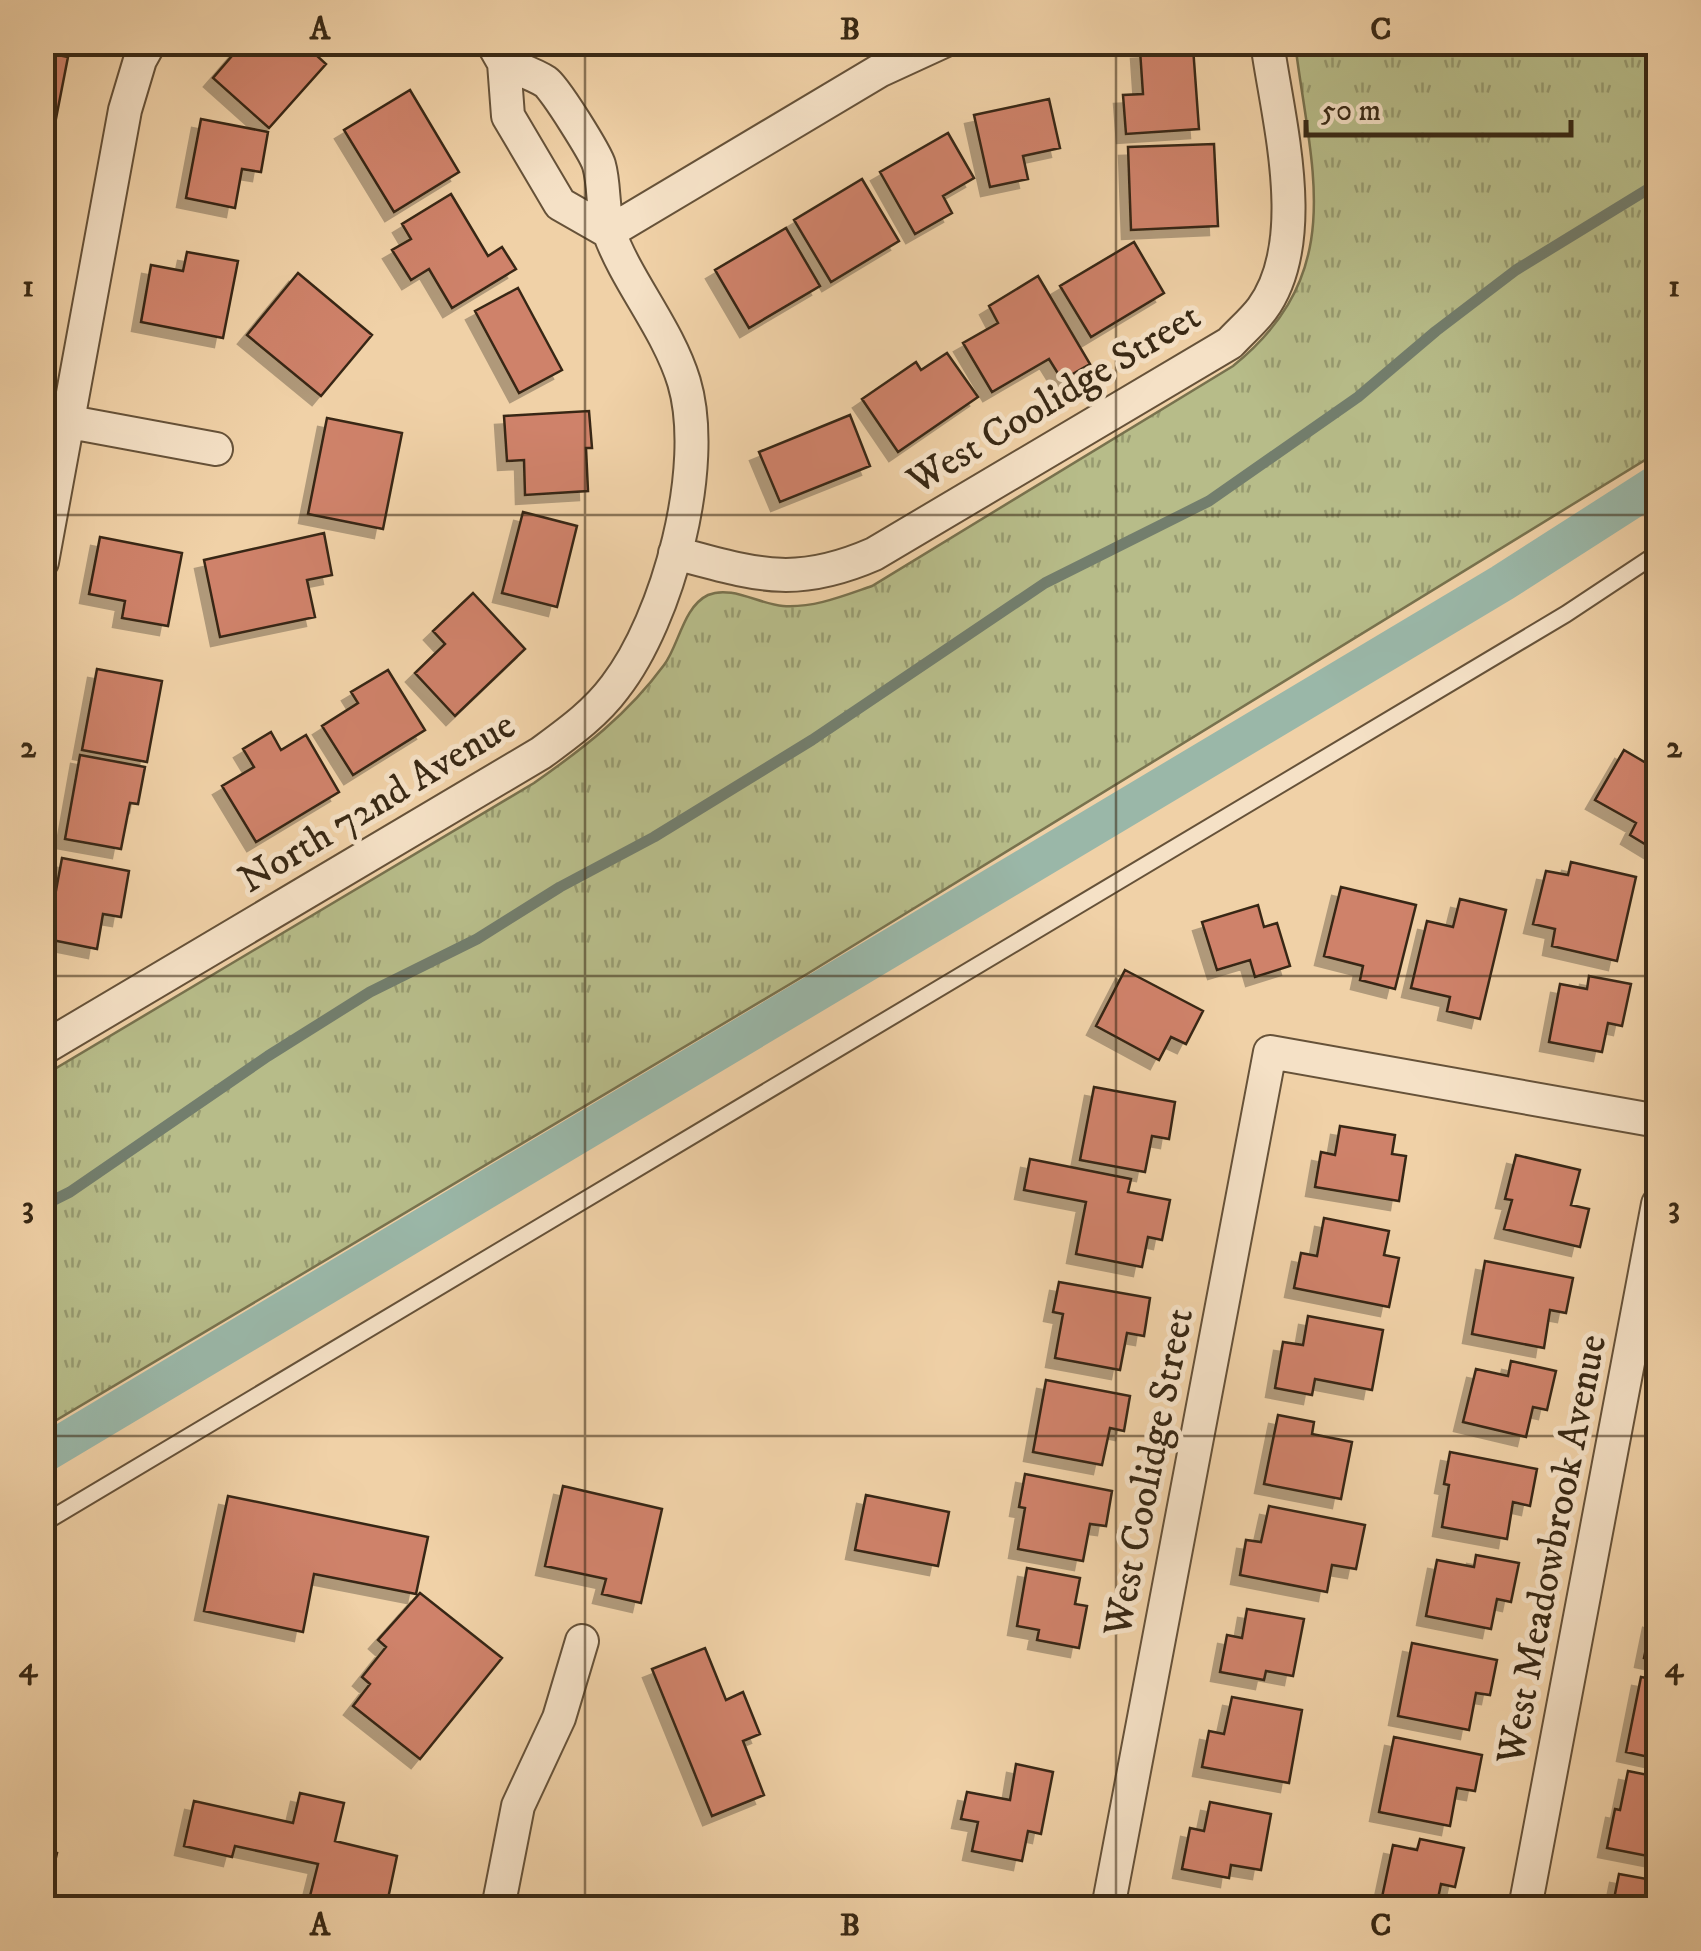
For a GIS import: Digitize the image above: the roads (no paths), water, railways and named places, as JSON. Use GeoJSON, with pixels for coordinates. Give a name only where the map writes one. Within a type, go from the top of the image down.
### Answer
{"type":"FeatureCollection","features":[{"type":"Feature","properties":{"kind":"street"},"geometry":{"type":"LineString","coordinates":[[42,562],[125,110],[140,60],[150,42]]}},
{"type":"Feature","properties":{"kind":"street"},"geometry":{"type":"LineString","coordinates":[[608,232],[879,71],[942,42]]}},
{"type":"Feature","properties":{"kind":"street","name":"West Coolidge Street"},"geometry":{"type":"LineString","coordinates":[[675,554],[766,574],[800,576],[838,570],[874,554],[1230,343],[1263,308],[1284,263],[1287,182],[1268,42]]}},
{"type":"Feature","properties":{"kind":"street"},"geometry":{"type":"LineString","coordinates":[[498,53],[548,83],[598,161],[608,232]]}},
{"type":"Feature","properties":{"kind":"street"},"geometry":{"type":"LineString","coordinates":[[498,53],[508,116],[560,204],[608,232]]}},
{"type":"Feature","properties":{"kind":"street","name":"North 72nd Avenue"},"geometry":{"type":"LineString","coordinates":[[42,1048],[525,762],[586,719],[616,686],[648,634],[675,554],[692,461],[693,425],[684,382],[667,342],[608,232]]}},
{"type":"Feature","properties":{"kind":"street"},"geometry":{"type":"LineString","coordinates":[[70,422],[216,449]]}},
{"type":"Feature","properties":{"kind":"street","name":"West Coolidge Street"},"geometry":{"type":"LineString","coordinates":[[1108,1908],[1270,1052],[1658,1121]]}},
{"type":"Feature","properties":{"kind":"street","name":"West Meadowbrook Avenue"},"geometry":{"type":"LineString","coordinates":[[1525,1908],[1658,1204]]}},
{"type":"Feature","properties":{"kind":"street"},"geometry":{"type":"LineString","coordinates":[[498,1908],[518,1806],[559,1718],[582,1640]]}},
{"type":"Feature","properties":{"kind":"lane"},"geometry":{"type":"LineString","coordinates":[[42,1524],[1566,614],[1658,553]]}},
{"type":"Feature","properties":{"kind":"waterway"},"geometry":{"type":"LineString","coordinates":[[42,1206],[70,1192],[268,1056],[370,992],[477,939],[812,740],[1045,583],[1209,501],[1358,397],[1516,270],[1658,183]]}},
{"type":"Feature","properties":{"kind":"waterway"},"geometry":{"type":"LineString","coordinates":[[42,1455],[1502,583],[1658,483]]}}]}
